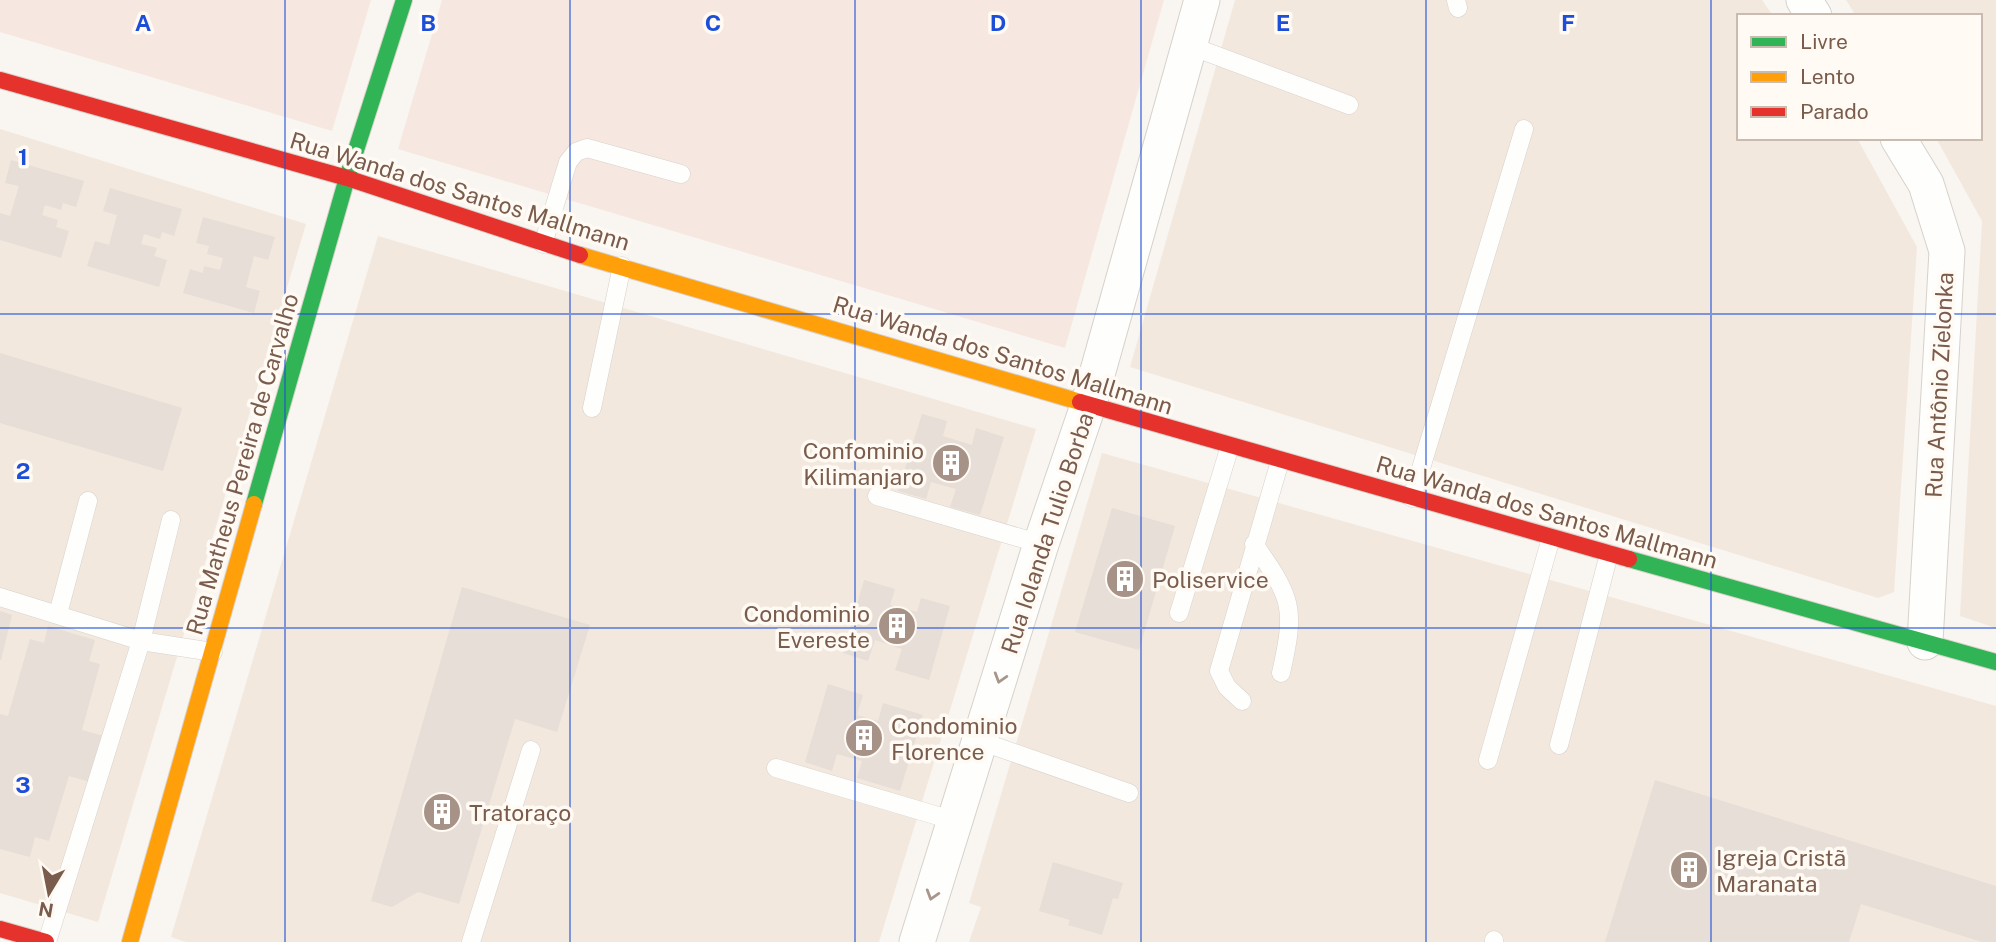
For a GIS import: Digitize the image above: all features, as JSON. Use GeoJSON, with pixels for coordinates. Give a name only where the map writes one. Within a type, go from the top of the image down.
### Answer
{"type":"FeatureCollection","features":[{"type":"Feature","properties":{"kind":"street","name":"Rua Matheus Pereira de Carvalho"},"geometry":{"type":"LineString","coordinates":[[130,942],[347,178],[404,0]]}},
{"type":"Feature","properties":{"kind":"street","name":"Rua Iolanda Tulio Borba"},"geometry":{"type":"LineString","coordinates":[[917,942],[1041,544],[1089,404],[1202,0]]}},
{"type":"Feature","properties":{"kind":"street","name":"Rua Wanda dos Santos Mallmann"},"geometry":{"type":"LineString","coordinates":[[0,80],[347,178],[544,244],[1280,461],[1996,662]]}},
{"type":"Feature","properties":{"kind":"street","name":"Rua Antônio Zielonka"},"geometry":{"type":"LineString","coordinates":[[1899,140],[1926,184],[1947,251],[1924,642]]}},
{"type":"Feature","properties":{"kind":"street"},"geometry":{"type":"LineString","coordinates":[[0,929],[46,942]]}},
{"type":"Feature","properties":{"kind":"lane"},"geometry":{"type":"LineString","coordinates":[[1188,45],[1349,105]]}},
{"type":"Feature","properties":{"kind":"lane"},"geometry":{"type":"LineString","coordinates":[[1412,498],[1524,129]]}},
{"type":"Feature","properties":{"kind":"lane"},"geometry":{"type":"LineString","coordinates":[[544,244],[568,162],[576,152],[587,148],[681,174]]}},
{"type":"Feature","properties":{"kind":"lane"},"geometry":{"type":"LineString","coordinates":[[592,408],[622,266]]}},
{"type":"Feature","properties":{"kind":"lane"},"geometry":{"type":"LineString","coordinates":[[1179,613],[1230,446]]}},
{"type":"Feature","properties":{"kind":"lane"},"geometry":{"type":"LineString","coordinates":[[1242,701],[1227,687],[1219,671],[1280,461]]}},
{"type":"Feature","properties":{"kind":"lane"},"geometry":{"type":"LineString","coordinates":[[877,496],[1041,544]]}},
{"type":"Feature","properties":{"kind":"lane"},"geometry":{"type":"LineString","coordinates":[[58,614],[88,501]]}},
{"type":"Feature","properties":{"kind":"lane"},"geometry":{"type":"LineString","coordinates":[[46,942],[141,641],[172,520]]}},
{"type":"Feature","properties":{"kind":"lane"},"geometry":{"type":"LineString","coordinates":[[1488,760],[1551,538]]}},
{"type":"Feature","properties":{"kind":"lane"},"geometry":{"type":"LineString","coordinates":[[1254,544],[1275,574],[1289,601],[1290,633],[1281,673]]}},
{"type":"Feature","properties":{"kind":"lane"},"geometry":{"type":"LineString","coordinates":[[1559,745],[1609,554]]}},
{"type":"Feature","properties":{"kind":"lane"},"geometry":{"type":"LineString","coordinates":[[0,597],[141,641],[213,652]]}},
{"type":"Feature","properties":{"kind":"lane"},"geometry":{"type":"LineString","coordinates":[[981,741],[1129,793]]}},
{"type":"Feature","properties":{"kind":"lane"},"geometry":{"type":"LineString","coordinates":[[471,942],[531,750]]}},
{"type":"Feature","properties":{"kind":"lane"},"geometry":{"type":"LineString","coordinates":[[776,768],[955,821]]}},
{"type":"Feature","properties":{"kind":"shaded area"},"geometry":{"type":"Polygon","coordinates":[[[0,0],[371,0],[332,131],[0,32],[0,0]]]}},
{"type":"Feature","properties":{"kind":"shaded area"},"geometry":{"type":"Polygon","coordinates":[[[442,0],[1164,0],[1065,348],[398,149],[442,0]]]}},
{"type":"Feature","properties":{"kind":"shaded area"},"geometry":{"type":"Polygon","coordinates":[[[1235,0],[1762,0],[1772,14],[1737,14],[1737,140],[1858,140],[1917,247],[1894,592],[1878,598],[1130,367],[1235,0]]]}},
{"type":"Feature","properties":{"kind":"shaded area"},"geometry":{"type":"Polygon","coordinates":[[[1846,0],[1996,0],[1996,628],[1960,616],[1982,221],[1937,140],[1982,140],[1982,14],[1855,14],[1846,0]]]}},
{"type":"Feature","properties":{"kind":"shaded area"},"geometry":{"type":"Polygon","coordinates":[[[0,129],[306,224],[98,922],[0,893],[0,129]]]}},
{"type":"Feature","properties":{"kind":"shaded area"},"geometry":{"type":"Polygon","coordinates":[[[378,236],[1036,429],[879,942],[186,942],[171,937],[378,236]]]}},
{"type":"Feature","properties":{"kind":"shaded area"},"geometry":{"type":"Polygon","coordinates":[[[1102,453],[1996,706],[1996,942],[969,942],[981,907],[969,903],[1102,453]]]}},
{"type":"Feature","properties":{"kind":"building"},"geometry":{"type":"Polygon","coordinates":[[[11,160],[84,181],[76,207],[63,203],[61,210],[45,205],[42,215],[58,220],[56,227],[69,231],[61,258],[0,240],[0,213],[10,216],[19,186],[5,183],[11,160]]]}},
{"type":"Feature","properties":{"kind":"building"},"geometry":{"type":"Polygon","coordinates":[[[110,188],[182,209],[174,236],[162,232],[160,239],[144,234],[141,244],[157,248],[154,256],[167,260],[159,287],[87,266],[95,241],[109,245],[117,215],[103,211],[110,188]]]}},
{"type":"Feature","properties":{"kind":"building"},"geometry":{"type":"Polygon","coordinates":[[[203,217],[275,237],[268,260],[254,256],[246,287],[260,291],[254,313],[183,293],[190,269],[203,273],[204,266],[220,270],[223,258],[207,254],[209,246],[196,243],[203,217]]]}},
{"type":"Feature","properties":{"kind":"building"},"geometry":{"type":"Polygon","coordinates":[[[0,353],[182,408],[163,471],[0,423],[0,353]]]}},
{"type":"Feature","properties":{"kind":"building","name":"Confominio Kilimanjaro"},"geometry":{"type":"Polygon","coordinates":[[[922,414],[947,421],[943,436],[972,445],[976,428],[1004,437],[980,515],[950,507],[956,489],[931,482],[926,499],[898,491],[922,414]]]}},
{"type":"Feature","properties":{"kind":"building","name":"Poliservice"},"geometry":{"type":"Polygon","coordinates":[[[1112,508],[1175,526],[1139,650],[1075,632],[1112,508]]]}},
{"type":"Feature","properties":{"kind":"building","name":"Condominio Evereste"},"geometry":{"type":"Polygon","coordinates":[[[864,580],[895,589],[890,605],[917,612],[921,598],[950,606],[929,680],[895,670],[902,649],[875,640],[868,661],[843,653],[864,580]]]}},
{"type":"Feature","properties":{"kind":"building","name":"Tratoraço"},"geometry":{"type":"Polygon","coordinates":[[[462,587],[590,625],[557,732],[515,719],[459,904],[418,892],[392,907],[371,901],[462,587]]]}},
{"type":"Feature","properties":{"kind":"building"},"geometry":{"type":"Polygon","coordinates":[[[0,611],[12,615],[1,660],[0,660],[0,611]]]}},
{"type":"Feature","properties":{"kind":"building"},"geometry":{"type":"Polygon","coordinates":[[[48,626],[95,640],[89,661],[100,664],[82,730],[104,736],[90,782],[69,776],[49,841],[35,837],[30,857],[0,849],[0,714],[8,716],[30,639],[44,643],[48,626]]]}},
{"type":"Feature","properties":{"kind":"building","name":"Condominio Florence"},"geometry":{"type":"Polygon","coordinates":[[[828,684],[863,695],[857,715],[878,721],[883,703],[923,715],[900,791],[857,778],[862,761],[837,754],[832,771],[805,762],[828,684]]]}},
{"type":"Feature","properties":{"kind":"building"},"geometry":{"type":"Polygon","coordinates":[[[1655,780],[1996,886],[1996,942],[1982,942],[1861,904],[1849,942],[1605,942],[1655,780]]]}},
{"type":"Feature","properties":{"kind":"building"},"geometry":{"type":"Polygon","coordinates":[[[1053,862],[1123,883],[1118,899],[1113,898],[1102,935],[1068,925],[1070,920],[1039,911],[1053,862]]]}},
{"type":"Feature","properties":{"kind":"traffic: fast"},"geometry":{"type":"LineString","coordinates":[[254,504],[347,178],[404,0]]}},
{"type":"Feature","properties":{"kind":"traffic: fast"},"geometry":{"type":"LineString","coordinates":[[1629,559],[1996,662]]}},
{"type":"Feature","properties":{"kind":"traffic: slow"},"geometry":{"type":"LineString","coordinates":[[580,255],[1080,402]]}},
{"type":"Feature","properties":{"kind":"traffic: slow"},"geometry":{"type":"LineString","coordinates":[[130,942],[254,504]]}},
{"type":"Feature","properties":{"kind":"traffic: jam"},"geometry":{"type":"LineString","coordinates":[[0,80],[347,178],[580,255]]}},
{"type":"Feature","properties":{"kind":"traffic: jam"},"geometry":{"type":"LineString","coordinates":[[1080,402],[1629,559]]}},
{"type":"Feature","properties":{"kind":"traffic: jam"},"geometry":{"type":"LineString","coordinates":[[0,929],[46,942]]}},
{"type":"Feature","properties":{"kind":"place","name":"Confominio Kilimanjaro"},"geometry":{"type":"Point","coordinates":[951,463]}},
{"type":"Feature","properties":{"kind":"place","name":"Poliservice"},"geometry":{"type":"Point","coordinates":[1125,579]}},
{"type":"Feature","properties":{"kind":"place","name":"Condominio Evereste"},"geometry":{"type":"Point","coordinates":[897,626]}},
{"type":"Feature","properties":{"kind":"place","name":"Condominio Florence"},"geometry":{"type":"Point","coordinates":[864,738]}},
{"type":"Feature","properties":{"kind":"place","name":"Tratoraço"},"geometry":{"type":"Point","coordinates":[442,812]}},
{"type":"Feature","properties":{"kind":"place","name":"Igreja Cristã Maranata"},"geometry":{"type":"Point","coordinates":[1689,870]}}]}
